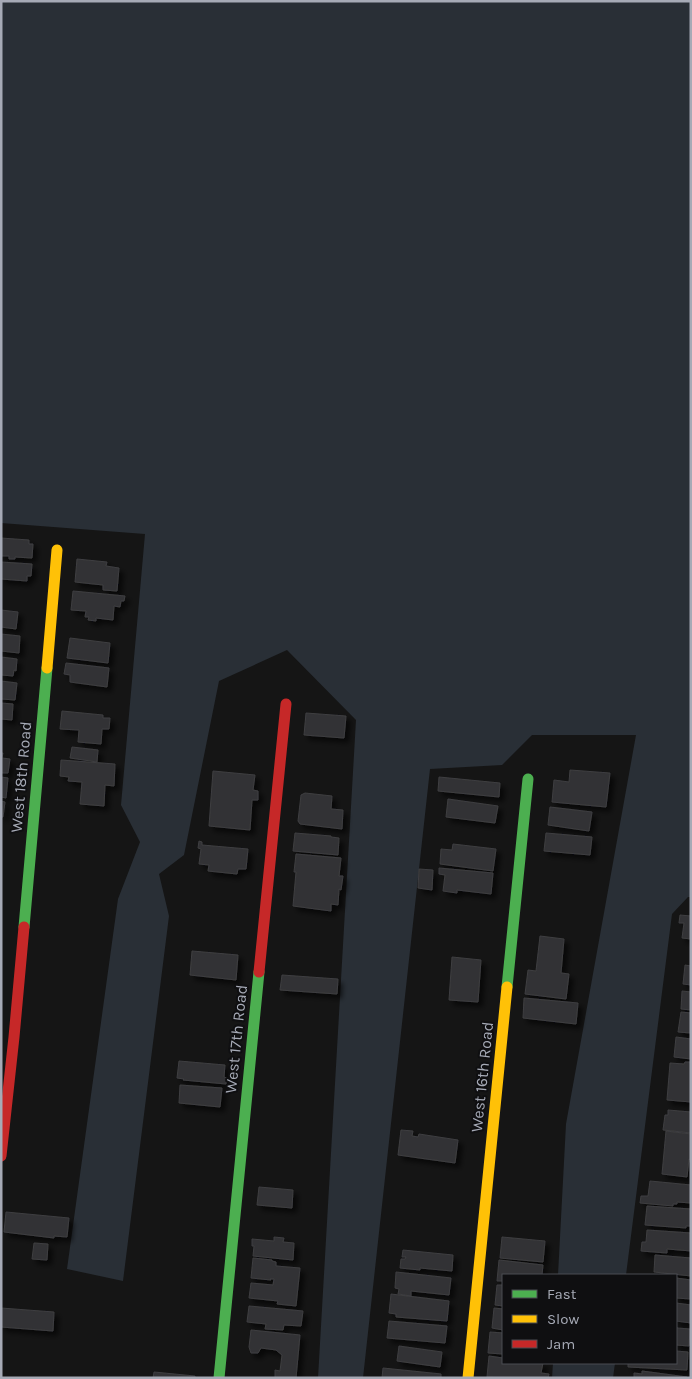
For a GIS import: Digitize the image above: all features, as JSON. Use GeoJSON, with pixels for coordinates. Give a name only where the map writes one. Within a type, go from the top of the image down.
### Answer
{"type":"FeatureCollection","features":[{"type":"Feature","properties":{"kind":"street","name":"West 18th Road"},"geometry":{"type":"LineString","coordinates":[[1,1156],[14,1037],[57,550]]}},
{"type":"Feature","properties":{"kind":"street","name":"West 17th Road"},"geometry":{"type":"LineString","coordinates":[[219,1378],[286,704]]}},
{"type":"Feature","properties":{"kind":"street","name":"West 16th Road"},"geometry":{"type":"LineString","coordinates":[[468,1378],[528,779]]}},
{"type":"Feature","properties":{"kind":"shaded area"},"geometry":{"type":"Polygon","coordinates":[[[1,1],[691,1],[691,897],[688,897],[672,914],[626,1274],[558,1274],[566,1124],[636,735],[532,735],[502,765],[430,769],[363,1378],[318,1378],[356,720],[287,650],[219,681],[184,855],[159,874],[169,916],[123,1281],[67,1269],[118,899],[140,842],[121,805],[145,534],[1,523],[1,1]]]}},
{"type":"Feature","properties":{"kind":"shaded area"},"geometry":{"type":"Polygon","coordinates":[[[553,1364],[615,1364],[613,1378],[552,1378],[553,1364]]]}},
{"type":"Feature","properties":{"kind":"building"},"geometry":{"type":"Polygon","coordinates":[[[1,538],[29,540],[29,544],[33,544],[32,558],[15,557],[15,559],[9,559],[9,556],[1,556],[1,538]]]}},
{"type":"Feature","properties":{"kind":"building"},"geometry":{"type":"Polygon","coordinates":[[[77,559],[107,562],[106,566],[119,568],[117,591],[103,590],[103,585],[75,582],[77,559]]]}},
{"type":"Feature","properties":{"kind":"building"},"geometry":{"type":"Polygon","coordinates":[[[1,562],[32,564],[31,576],[27,576],[27,581],[1,579],[1,562]]]}},
{"type":"Feature","properties":{"kind":"building"},"geometry":{"type":"Polygon","coordinates":[[[73,591],[125,596],[124,601],[121,601],[120,607],[114,606],[113,620],[96,618],[96,621],[88,620],[89,617],[85,617],[86,611],[71,610],[73,591]]]}},
{"type":"Feature","properties":{"kind":"building"},"geometry":{"type":"Polygon","coordinates":[[[1,610],[18,612],[16,629],[1,627],[1,610]]]}},
{"type":"Feature","properties":{"kind":"building"},"geometry":{"type":"Polygon","coordinates":[[[1,634],[20,636],[19,653],[1,651],[1,634]]]}},
{"type":"Feature","properties":{"kind":"building"},"geometry":{"type":"Polygon","coordinates":[[[70,638],[110,643],[108,663],[67,658],[70,638]]]}},
{"type":"Feature","properties":{"kind":"building"},"geometry":{"type":"Polygon","coordinates":[[[1,657],[17,659],[16,671],[14,670],[13,676],[1,675],[1,657]]]}},
{"type":"Feature","properties":{"kind":"building"},"geometry":{"type":"Polygon","coordinates":[[[66,663],[109,668],[107,687],[70,682],[70,675],[64,674],[66,663]]]}},
{"type":"Feature","properties":{"kind":"building"},"geometry":{"type":"Polygon","coordinates":[[[1,681],[17,683],[15,700],[1,699],[1,681]]]}},
{"type":"Feature","properties":{"kind":"building"},"geometry":{"type":"Polygon","coordinates":[[[1,703],[13,704],[12,720],[1,719],[1,703]]]}},
{"type":"Feature","properties":{"kind":"building"},"geometry":{"type":"Polygon","coordinates":[[[62,711],[103,715],[103,718],[110,718],[109,729],[102,729],[101,744],[78,742],[79,730],[60,729],[62,711]]]}},
{"type":"Feature","properties":{"kind":"building"},"geometry":{"type":"Polygon","coordinates":[[[306,713],[346,716],[344,738],[304,735],[306,713]]]}},
{"type":"Feature","properties":{"kind":"building"},"geometry":{"type":"Polygon","coordinates":[[[72,747],[98,750],[97,762],[70,758],[72,747]]]}},
{"type":"Feature","properties":{"kind":"building"},"geometry":{"type":"Polygon","coordinates":[[[1,753],[3,753],[2,758],[10,759],[8,773],[1,773],[1,753]]]}},
{"type":"Feature","properties":{"kind":"building"},"geometry":{"type":"Polygon","coordinates":[[[61,760],[115,764],[114,786],[105,785],[104,806],[80,804],[82,782],[68,781],[69,777],[60,776],[61,760]]]}},
{"type":"Feature","properties":{"kind":"building"},"geometry":{"type":"Polygon","coordinates":[[[570,770],[610,773],[606,807],[552,802],[554,780],[569,782],[570,770]]]}},
{"type":"Feature","properties":{"kind":"building"},"geometry":{"type":"Polygon","coordinates":[[[213,771],[255,775],[253,790],[258,791],[258,800],[252,800],[250,830],[209,826],[213,771]]]}},
{"type":"Feature","properties":{"kind":"building"},"geometry":{"type":"Polygon","coordinates":[[[1,777],[8,778],[6,798],[1,797],[1,777]]]}},
{"type":"Feature","properties":{"kind":"building"},"geometry":{"type":"Polygon","coordinates":[[[439,777],[500,783],[499,797],[438,791],[439,777]]]}},
{"type":"Feature","properties":{"kind":"building"},"geometry":{"type":"Polygon","coordinates":[[[305,793],[332,796],[331,809],[343,810],[342,829],[300,824],[298,821],[301,795],[305,793]]]}},
{"type":"Feature","properties":{"kind":"building"},"geometry":{"type":"Polygon","coordinates":[[[448,799],[498,806],[495,823],[446,817],[448,799]]]}},
{"type":"Feature","properties":{"kind":"building"},"geometry":{"type":"Polygon","coordinates":[[[1,801],[5,802],[3,817],[1,817],[1,801]]]}},
{"type":"Feature","properties":{"kind":"building"},"geometry":{"type":"Polygon","coordinates":[[[550,807],[592,812],[589,831],[548,825],[550,807]]]}},
{"type":"Feature","properties":{"kind":"building"},"geometry":{"type":"Polygon","coordinates":[[[295,833],[339,838],[338,855],[293,851],[295,833]]]}},
{"type":"Feature","properties":{"kind":"building"},"geometry":{"type":"Polygon","coordinates":[[[546,833],[592,837],[590,855],[544,851],[546,833]]]}},
{"type":"Feature","properties":{"kind":"building"},"geometry":{"type":"Polygon","coordinates":[[[199,841],[202,842],[202,845],[248,849],[246,869],[238,869],[237,874],[208,871],[209,865],[199,864],[201,849],[198,848],[199,841]]]}},
{"type":"Feature","properties":{"kind":"building"},"geometry":{"type":"Polygon","coordinates":[[[453,844],[496,849],[493,871],[440,864],[441,849],[452,850],[453,844]]]}},
{"type":"Feature","properties":{"kind":"building"},"geometry":{"type":"Polygon","coordinates":[[[296,854],[341,858],[339,876],[343,876],[341,890],[339,889],[338,905],[331,904],[331,911],[293,906],[296,854]]]}},
{"type":"Feature","properties":{"kind":"building"},"geometry":{"type":"Polygon","coordinates":[[[439,868],[493,873],[491,894],[457,890],[457,893],[443,891],[445,875],[439,874],[439,868]]]}},
{"type":"Feature","properties":{"kind":"building"},"geometry":{"type":"Polygon","coordinates":[[[419,869],[433,870],[432,890],[418,888],[419,869]]]}},
{"type":"Feature","properties":{"kind":"building"},"geometry":{"type":"Polygon","coordinates":[[[680,915],[691,916],[691,939],[682,938],[684,923],[679,923],[680,915]]]}},
{"type":"Feature","properties":{"kind":"building"},"geometry":{"type":"Polygon","coordinates":[[[540,936],[564,939],[561,973],[569,974],[566,999],[525,994],[528,970],[536,971],[540,936]]]}},
{"type":"Feature","properties":{"kind":"building"},"geometry":{"type":"Polygon","coordinates":[[[192,951],[238,955],[236,980],[190,975],[192,951]]]}},
{"type":"Feature","properties":{"kind":"building"},"geometry":{"type":"Polygon","coordinates":[[[452,957],[481,960],[478,1002],[449,1000],[452,957]]]}},
{"type":"Feature","properties":{"kind":"building"},"geometry":{"type":"Polygon","coordinates":[[[685,965],[691,966],[691,985],[683,984],[685,965]]]}},
{"type":"Feature","properties":{"kind":"building"},"geometry":{"type":"Polygon","coordinates":[[[282,975],[338,979],[337,994],[280,990],[282,975]]]}},
{"type":"Feature","properties":{"kind":"building"},"geometry":{"type":"Polygon","coordinates":[[[682,991],[691,992],[691,1010],[681,1009],[682,991]]]}},
{"type":"Feature","properties":{"kind":"building"},"geometry":{"type":"Polygon","coordinates":[[[524,998],[578,1003],[576,1024],[523,1018],[524,998]]]}},
{"type":"Feature","properties":{"kind":"building"},"geometry":{"type":"Polygon","coordinates":[[[681,1012],[691,1013],[691,1033],[678,1032],[681,1012]]]}},
{"type":"Feature","properties":{"kind":"building"},"geometry":{"type":"Polygon","coordinates":[[[676,1037],[691,1039],[691,1059],[674,1057],[676,1037]]]}},
{"type":"Feature","properties":{"kind":"building"},"geometry":{"type":"Polygon","coordinates":[[[179,1061],[225,1065],[224,1077],[227,1078],[226,1084],[177,1078],[179,1061]]]}},
{"type":"Feature","properties":{"kind":"building"},"geometry":{"type":"Polygon","coordinates":[[[685,1062],[691,1062],[691,1102],[667,1100],[670,1063],[684,1064],[685,1062]]]}},
{"type":"Feature","properties":{"kind":"building"},"geometry":{"type":"Polygon","coordinates":[[[180,1085],[222,1088],[220,1107],[179,1103],[180,1085]]]}},
{"type":"Feature","properties":{"kind":"building"},"geometry":{"type":"Polygon","coordinates":[[[668,1110],[691,1112],[691,1133],[663,1130],[665,1115],[668,1115],[668,1110]]]}},
{"type":"Feature","properties":{"kind":"building"},"geometry":{"type":"Polygon","coordinates":[[[401,1130],[413,1131],[412,1136],[418,1137],[419,1134],[458,1140],[455,1163],[398,1155],[401,1130]]]}},
{"type":"Feature","properties":{"kind":"building"},"geometry":{"type":"Polygon","coordinates":[[[666,1131],[691,1134],[691,1160],[689,1159],[687,1177],[662,1174],[666,1131]]]}},
{"type":"Feature","properties":{"kind":"building"},"geometry":{"type":"Polygon","coordinates":[[[650,1181],[691,1185],[691,1203],[677,1202],[673,1206],[640,1203],[641,1196],[648,1196],[650,1181]]]}},
{"type":"Feature","properties":{"kind":"building"},"geometry":{"type":"Polygon","coordinates":[[[259,1187],[293,1190],[292,1208],[257,1205],[259,1187]]]}},
{"type":"Feature","properties":{"kind":"building"},"geometry":{"type":"Polygon","coordinates":[[[647,1206],[691,1209],[691,1226],[686,1226],[686,1228],[645,1225],[647,1206]]]}},
{"type":"Feature","properties":{"kind":"building"},"geometry":{"type":"Polygon","coordinates":[[[6,1212],[69,1218],[67,1237],[54,1236],[54,1238],[4,1232],[6,1212]]]}},
{"type":"Feature","properties":{"kind":"building"},"geometry":{"type":"Polygon","coordinates":[[[647,1230],[691,1233],[691,1251],[667,1249],[667,1253],[641,1251],[642,1242],[646,1242],[647,1230]]]}},
{"type":"Feature","properties":{"kind":"building"},"geometry":{"type":"Polygon","coordinates":[[[274,1237],[284,1238],[283,1242],[294,1243],[293,1260],[253,1256],[254,1246],[252,1246],[252,1239],[274,1241],[274,1237]]]}},
{"type":"Feature","properties":{"kind":"building"},"geometry":{"type":"Polygon","coordinates":[[[502,1237],[545,1241],[543,1262],[500,1258],[502,1237]]]}},
{"type":"Feature","properties":{"kind":"building"},"geometry":{"type":"Polygon","coordinates":[[[34,1243],[48,1244],[47,1260],[32,1259],[34,1243]]]}},
{"type":"Feature","properties":{"kind":"building"},"geometry":{"type":"Polygon","coordinates":[[[403,1250],[453,1255],[452,1271],[400,1268],[401,1259],[406,1257],[402,1257],[403,1250]]]}},
{"type":"Feature","properties":{"kind":"building"},"geometry":{"type":"Polygon","coordinates":[[[655,1255],[691,1258],[691,1276],[654,1272],[655,1255]]]}},
{"type":"Feature","properties":{"kind":"building"},"geometry":{"type":"Polygon","coordinates":[[[253,1258],[272,1260],[276,1262],[276,1266],[300,1268],[296,1306],[277,1304],[278,1301],[249,1298],[251,1283],[273,1285],[274,1279],[251,1278],[253,1258]]]}},
{"type":"Feature","properties":{"kind":"building"},"geometry":{"type":"Polygon","coordinates":[[[499,1260],[543,1265],[542,1274],[502,1274],[502,1281],[497,1281],[499,1260]]]}},
{"type":"Feature","properties":{"kind":"building"},"geometry":{"type":"Polygon","coordinates":[[[396,1272],[451,1278],[449,1295],[411,1291],[411,1296],[398,1294],[399,1289],[395,1288],[396,1272]]]}},
{"type":"Feature","properties":{"kind":"building"},"geometry":{"type":"Polygon","coordinates":[[[677,1278],[691,1280],[691,1299],[677,1298],[677,1278]]]}},
{"type":"Feature","properties":{"kind":"building"},"geometry":{"type":"Polygon","coordinates":[[[497,1285],[502,1285],[502,1306],[495,1305],[497,1285]]]}},
{"type":"Feature","properties":{"kind":"building"},"geometry":{"type":"Polygon","coordinates":[[[391,1294],[449,1301],[447,1321],[396,1317],[396,1314],[389,1313],[391,1294]]]}},
{"type":"Feature","properties":{"kind":"building"},"geometry":{"type":"Polygon","coordinates":[[[677,1303],[691,1305],[691,1323],[677,1321],[677,1303]]]}},
{"type":"Feature","properties":{"kind":"building"},"geometry":{"type":"Polygon","coordinates":[[[249,1306],[303,1311],[301,1326],[284,1325],[283,1330],[265,1329],[266,1324],[247,1322],[249,1306]]]}},
{"type":"Feature","properties":{"kind":"building"},"geometry":{"type":"Polygon","coordinates":[[[1,1308],[54,1312],[53,1331],[1,1327],[1,1308]]]}},
{"type":"Feature","properties":{"kind":"building"},"geometry":{"type":"Polygon","coordinates":[[[494,1308],[502,1309],[502,1330],[492,1328],[494,1308]]]}},
{"type":"Feature","properties":{"kind":"building"},"geometry":{"type":"Polygon","coordinates":[[[389,1321],[447,1326],[445,1343],[387,1338],[389,1321]]]}},
{"type":"Feature","properties":{"kind":"building"},"geometry":{"type":"Polygon","coordinates":[[[677,1328],[690,1329],[689,1346],[677,1345],[677,1328]]]}},
{"type":"Feature","properties":{"kind":"building"},"geometry":{"type":"Polygon","coordinates":[[[251,1330],[300,1335],[296,1378],[275,1378],[275,1370],[280,1371],[282,1355],[276,1350],[261,1348],[258,1353],[251,1353],[249,1347],[251,1330]]]}},
{"type":"Feature","properties":{"kind":"building"},"geometry":{"type":"Polygon","coordinates":[[[490,1332],[502,1333],[502,1354],[488,1353],[490,1332]]]}},
{"type":"Feature","properties":{"kind":"building"},"geometry":{"type":"Polygon","coordinates":[[[399,1346],[442,1352],[440,1367],[397,1361],[399,1346]]]}},
{"type":"Feature","properties":{"kind":"building"},"geometry":{"type":"Polygon","coordinates":[[[677,1351],[688,1352],[687,1370],[628,1367],[628,1364],[677,1364],[677,1351]]]}},
{"type":"Feature","properties":{"kind":"building"},"geometry":{"type":"Polygon","coordinates":[[[489,1356],[502,1358],[502,1364],[543,1364],[541,1373],[549,1374],[548,1378],[487,1377],[489,1356]]]}},
{"type":"Feature","properties":{"kind":"building"},"geometry":{"type":"Polygon","coordinates":[[[383,1368],[441,1374],[441,1378],[382,1378],[383,1368]]]}},
{"type":"Feature","properties":{"kind":"building"},"geometry":{"type":"Polygon","coordinates":[[[642,1371],[687,1378],[634,1378],[634,1373],[642,1374],[642,1371]]]}},
{"type":"Feature","properties":{"kind":"building"},"geometry":{"type":"Polygon","coordinates":[[[154,1372],[195,1376],[195,1378],[153,1378],[154,1372]]]}},
{"type":"Feature","properties":{"kind":"traffic: fast"},"geometry":{"type":"LineString","coordinates":[[24,927],[47,668]]}},
{"type":"Feature","properties":{"kind":"traffic: fast"},"geometry":{"type":"LineString","coordinates":[[507,987],[528,779]]}},
{"type":"Feature","properties":{"kind":"traffic: fast"},"geometry":{"type":"LineString","coordinates":[[219,1378],[259,972]]}},
{"type":"Feature","properties":{"kind":"traffic: slow"},"geometry":{"type":"LineString","coordinates":[[47,668],[57,550]]}},
{"type":"Feature","properties":{"kind":"traffic: slow"},"geometry":{"type":"LineString","coordinates":[[468,1378],[507,987]]}},
{"type":"Feature","properties":{"kind":"traffic: jam"},"geometry":{"type":"LineString","coordinates":[[259,972],[286,704]]}},
{"type":"Feature","properties":{"kind":"traffic: jam"},"geometry":{"type":"LineString","coordinates":[[1,1156],[24,927]]}}]}
